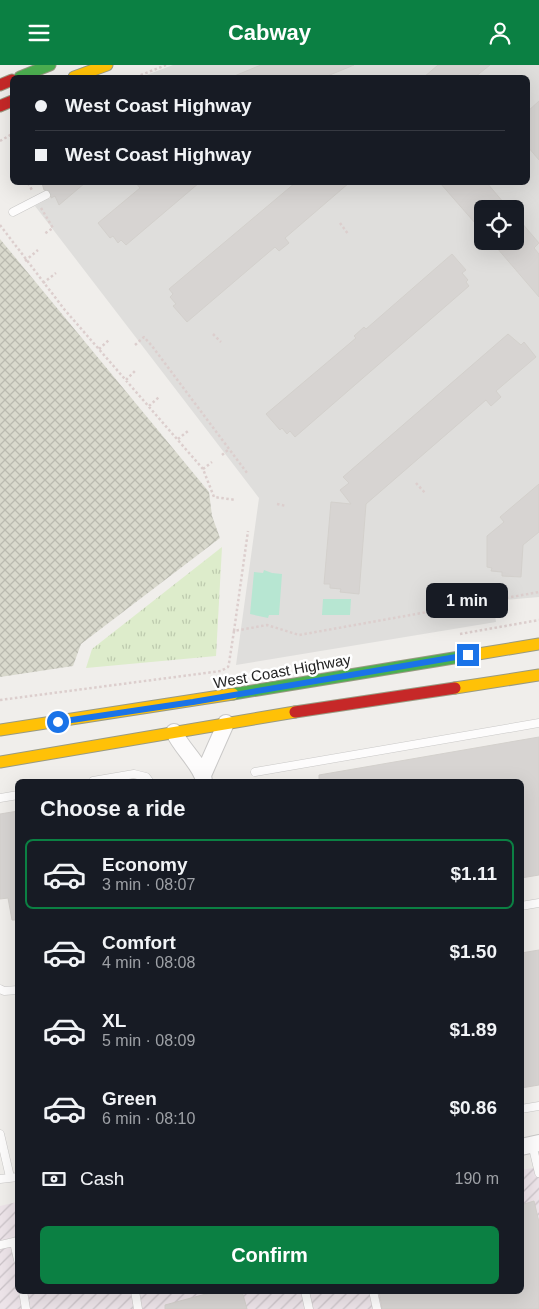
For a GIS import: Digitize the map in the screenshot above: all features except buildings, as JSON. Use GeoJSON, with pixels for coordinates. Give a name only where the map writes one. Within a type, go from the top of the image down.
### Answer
{"type":"FeatureCollection","features":[{"type":"Feature","properties":{"kind":"main road"},"geometry":{"type":"LineString","coordinates":[[24,75],[36,68],[50,65]]}},
{"type":"Feature","properties":{"kind":"main road"},"geometry":{"type":"LineString","coordinates":[[79,75],[100,66]]}},
{"type":"Feature","properties":{"kind":"main road","name":"West Coast Highway"},"geometry":{"type":"LineString","coordinates":[[0,730],[193,702],[375,669],[539,644]]}},
{"type":"Feature","properties":{"kind":"main road"},"geometry":{"type":"LineString","coordinates":[[0,762],[226,723],[535,675],[535,658],[524,646]]}},
{"type":"Feature","properties":{"kind":"street"},"geometry":{"type":"LineString","coordinates":[[204,778],[226,723]]}},
{"type":"Feature","properties":{"kind":"street"},"geometry":{"type":"LineString","coordinates":[[174,732],[204,778]]}},
{"type":"Feature","properties":{"kind":"lane"},"geometry":{"type":"LineString","coordinates":[[13,213],[46,195]]}},
{"type":"Feature","properties":{"kind":"lane"},"geometry":{"type":"LineString","coordinates":[[256,772],[539,723]]}},
{"type":"Feature","properties":{"kind":"lane"},"geometry":{"type":"LineString","coordinates":[[105,779],[134,774],[148,779]]}},
{"type":"Feature","properties":{"kind":"lane"},"geometry":{"type":"LineString","coordinates":[[0,798],[15,796]]}},
{"type":"Feature","properties":{"kind":"lane"},"geometry":{"type":"LineString","coordinates":[[524,906],[539,903]]}},
{"type":"Feature","properties":{"kind":"lane"},"geometry":{"type":"LineString","coordinates":[[0,989],[4,991],[15,990]]}},
{"type":"Feature","properties":{"kind":"lane"},"geometry":{"type":"LineString","coordinates":[[524,1108],[539,1106]]}},
{"type":"Feature","properties":{"kind":"lane"},"geometry":{"type":"LineString","coordinates":[[0,1134],[14,1177],[0,1179]]}},
{"type":"Feature","properties":{"kind":"lane"},"geometry":{"type":"LineString","coordinates":[[531,1145],[539,1173]]}},
{"type":"Feature","properties":{"kind":"lane"},"geometry":{"type":"LineString","coordinates":[[0,1245],[15,1241]]}},
{"type":"Feature","properties":{"kind":"lane"},"geometry":{"type":"LineString","coordinates":[[24,1294],[26,1309]]}},
{"type":"Feature","properties":{"kind":"lane"},"geometry":{"type":"LineString","coordinates":[[136,1294],[138,1309]]}},
{"type":"Feature","properties":{"kind":"lane"},"geometry":{"type":"LineString","coordinates":[[306,1294],[309,1309]]}},
{"type":"Feature","properties":{"kind":"lane"},"geometry":{"type":"LineString","coordinates":[[374,1294],[377,1309]]}},
{"type":"Feature","properties":{"kind":"path"},"geometry":{"type":"LineString","coordinates":[[141,75],[166,65]]}},
{"type":"Feature","properties":{"kind":"path"},"geometry":{"type":"LineString","coordinates":[[340,223],[348,234]]}},
{"type":"Feature","properties":{"kind":"path"},"geometry":{"type":"LineString","coordinates":[[0,225],[43,283],[203,469],[214,497],[236,500]]}},
{"type":"Feature","properties":{"kind":"path"},"geometry":{"type":"LineString","coordinates":[[25,261],[38,251]]}},
{"type":"Feature","properties":{"kind":"path"},"geometry":{"type":"LineString","coordinates":[[43,283],[56,273]]}},
{"type":"Feature","properties":{"kind":"path"},"geometry":{"type":"LineString","coordinates":[[213,334],[221,342]]}},
{"type":"Feature","properties":{"kind":"path"},"geometry":{"type":"LineString","coordinates":[[135,345],[144,337],[203,411],[247,473]]}},
{"type":"Feature","properties":{"kind":"path"},"geometry":{"type":"LineString","coordinates":[[99,349],[110,339]]}},
{"type":"Feature","properties":{"kind":"path"},"geometry":{"type":"LineString","coordinates":[[126,380],[136,370]]}},
{"type":"Feature","properties":{"kind":"path"},"geometry":{"type":"LineString","coordinates":[[149,406],[159,397]]}},
{"type":"Feature","properties":{"kind":"path"},"geometry":{"type":"LineString","coordinates":[[178,439],[188,431]]}},
{"type":"Feature","properties":{"kind":"path"},"geometry":{"type":"LineString","coordinates":[[222,455],[229,449]]}},
{"type":"Feature","properties":{"kind":"path"},"geometry":{"type":"LineString","coordinates":[[203,469],[212,462]]}},
{"type":"Feature","properties":{"kind":"path"},"geometry":{"type":"LineString","coordinates":[[416,483],[426,494]]}},
{"type":"Feature","properties":{"kind":"path"},"geometry":{"type":"LineString","coordinates":[[277,504],[286,506]]}},
{"type":"Feature","properties":{"kind":"path"},"geometry":{"type":"LineString","coordinates":[[0,700],[221,671],[228,667],[248,531]]}},
{"type":"Feature","properties":{"kind":"path"},"geometry":{"type":"LineString","coordinates":[[234,631],[267,625],[298,635],[539,592]]}},
{"type":"Feature","properties":{"kind":"shaded area"},"geometry":{"type":"Polygon","coordinates":[[[173,65],[539,65],[539,597],[493,601],[496,622],[236,665],[259,498],[35,206],[74,185],[530,185],[530,75],[146,75],[173,65]]]}},
{"type":"Feature","properties":{"kind":"shaded area"},"geometry":{"type":"Polygon","coordinates":[[[0,239],[209,492],[212,516],[220,538],[81,644],[73,666],[0,677],[0,239]]]}},
{"type":"Feature","properties":{"kind":"shaded area"},"geometry":{"type":"Polygon","coordinates":[[[539,1167],[539,1309],[0,1309],[0,1206],[15,1202],[15,1294],[524,1294],[524,1170],[539,1167]]]}},
{"type":"Feature","properties":{"kind":"green space"},"geometry":{"type":"Polygon","coordinates":[[[222,547],[216,656],[86,668],[92,649],[222,547]]]}},
{"type":"Feature","properties":{"kind":"green space"},"geometry":{"type":"Polygon","coordinates":[[[264,570],[282,574],[279,615],[269,615],[268,618],[250,614],[254,572],[263,573],[264,570]]]}},
{"type":"Feature","properties":{"kind":"green space"},"geometry":{"type":"Polygon","coordinates":[[[323,599],[351,599],[350,615],[322,615],[323,599]]]}},
{"type":"Feature","properties":{"kind":"traffic: fast"},"geometry":{"type":"LineString","coordinates":[[25,75],[50,65]]}},
{"type":"Feature","properties":{"kind":"traffic: fast"},"geometry":{"type":"LineString","coordinates":[[233,694],[472,655]]}},
{"type":"Feature","properties":{"kind":"traffic: slow"},"geometry":{"type":"LineString","coordinates":[[80,75],[107,65]]}},
{"type":"Feature","properties":{"kind":"traffic: slow"},"geometry":{"type":"LineString","coordinates":[[472,655],[539,644]]}},
{"type":"Feature","properties":{"kind":"traffic: slow"},"geometry":{"type":"LineString","coordinates":[[455,688],[539,675]]}},
{"type":"Feature","properties":{"kind":"traffic: slow"},"geometry":{"type":"LineString","coordinates":[[0,730],[233,694]]}},
{"type":"Feature","properties":{"kind":"traffic: slow"},"geometry":{"type":"LineString","coordinates":[[0,762],[295,712]]}},
{"type":"Feature","properties":{"kind":"traffic: jam"},"geometry":{"type":"LineString","coordinates":[[0,85],[10,81]]}},
{"type":"Feature","properties":{"kind":"traffic: jam"},"geometry":{"type":"LineString","coordinates":[[0,106],[10,102]]}},
{"type":"Feature","properties":{"kind":"traffic: jam"},"geometry":{"type":"LineString","coordinates":[[295,712],[455,688]]}},
{"type":"Feature","properties":{"kind":"route"},"geometry":{"type":"LineString","coordinates":[[58,722],[193,702],[375,669],[468,655]]}}]}
